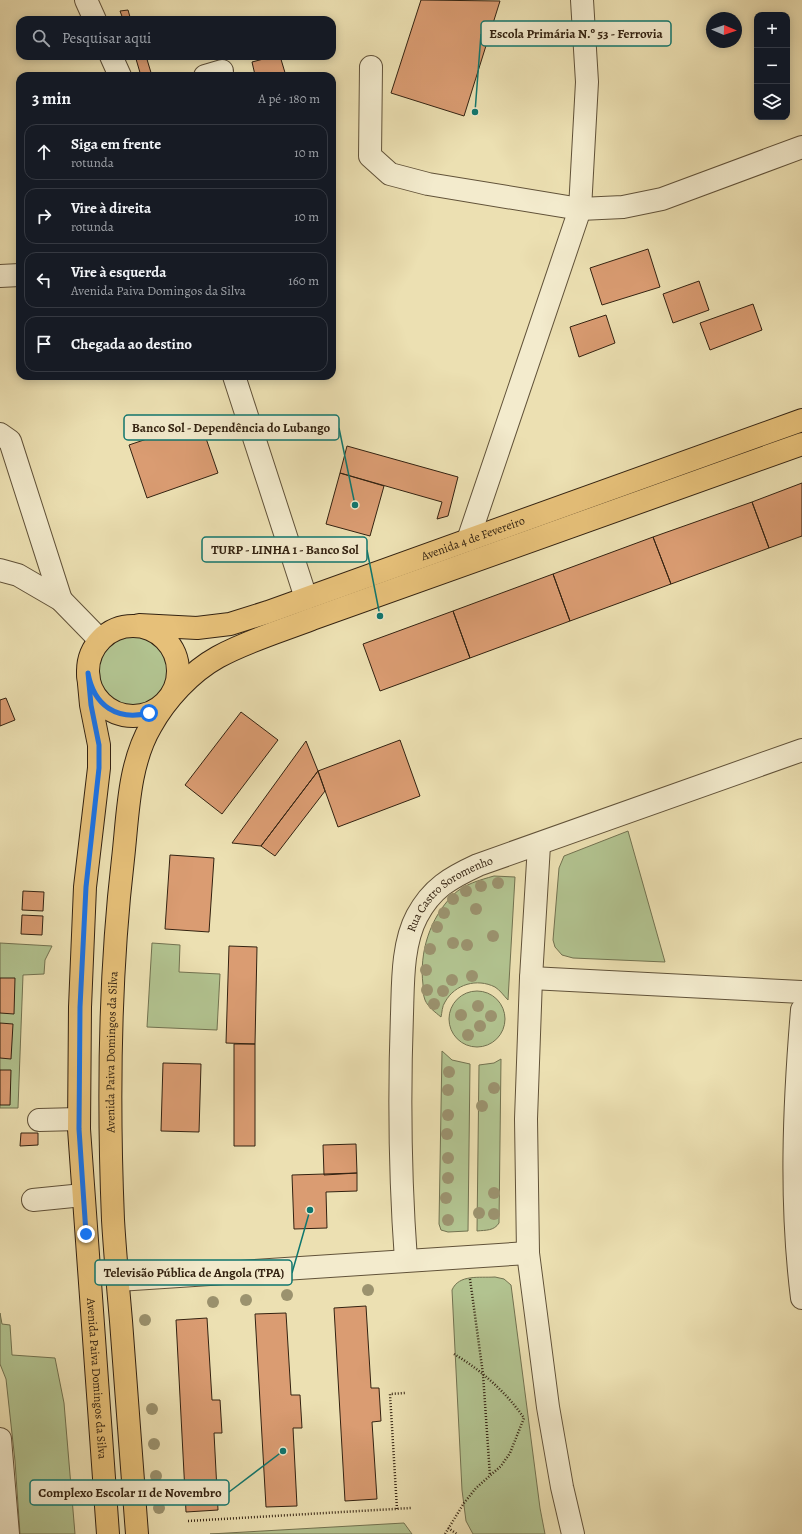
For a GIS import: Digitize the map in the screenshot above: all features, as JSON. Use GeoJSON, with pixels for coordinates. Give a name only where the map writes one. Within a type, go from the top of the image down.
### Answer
{"type":"FeatureCollection","features":[{"type":"Feature","properties":{"kind":"main road","name":"Avenida 4 de Fevereiro"},"geometry":{"type":"LineString","coordinates":[[139,625],[197,628],[230,624],[802,420]]}},
{"type":"Feature","properties":{"kind":"main road","name":"Avenida 4 de Fevereiro"},"geometry":{"type":"LineString","coordinates":[[170,699],[201,669],[218,657],[238,648],[319,617],[802,444]]}},
{"type":"Feature","properties":{"kind":"main road"},"geometry":{"type":"LineString","coordinates":[[139,625],[150,628],[161,634],[175,653],[178,665],[178,677],[170,699],[149,713],[138,716],[120,714],[104,705],[96,696],[90,685],[88,673],[91,655],[100,640],[118,628],[139,625]]}},
{"type":"Feature","properties":{"kind":"main road","name":"Avenida Paiva Domingos da Silva"},"geometry":{"type":"LineString","coordinates":[[88,673],[91,705],[99,745],[99,768],[86,887],[80,1007],[79,1119],[83,1195],[108,1534]]}},
{"type":"Feature","properties":{"kind":"main road","name":"Avenida Paiva Domingos da Silva"},"geometry":{"type":"LineString","coordinates":[[137,1534],[113,1222],[110,1102],[111,1017],[114,944],[133,780],[140,750],[150,726],[170,699]]}},
{"type":"Feature","properties":{"kind":"street"},"geometry":{"type":"LineString","coordinates":[[86,0],[93,16]]}},
{"type":"Feature","properties":{"kind":"street"},"geometry":{"type":"LineString","coordinates":[[468,540],[580,209],[587,82],[582,0]]}},
{"type":"Feature","properties":{"kind":"street"},"geometry":{"type":"LineString","coordinates":[[113,60],[118,72]]}},
{"type":"Feature","properties":{"kind":"street"},"geometry":{"type":"LineString","coordinates":[[372,67],[370,156],[390,174],[428,184],[580,209],[623,207],[662,200],[802,147]]}},
{"type":"Feature","properties":{"kind":"street"},"geometry":{"type":"LineString","coordinates":[[0,276],[16,275]]}},
{"type":"Feature","properties":{"kind":"street"},"geometry":{"type":"LineString","coordinates":[[235,380],[306,598]]}},
{"type":"Feature","properties":{"kind":"street"},"geometry":{"type":"LineString","coordinates":[[0,434],[10,441],[62,600]]}},
{"type":"Feature","properties":{"kind":"street"},"geometry":{"type":"LineString","coordinates":[[0,570],[18,575],[62,600],[100,640]]}},
{"type":"Feature","properties":{"kind":"street","name":"Rua Castro Soromenho"},"geometry":{"type":"LineString","coordinates":[[406,1260],[400,1130],[401,1033],[404,956],[416,918],[432,894],[452,878],[478,865],[540,845],[802,750]]}},
{"type":"Feature","properties":{"kind":"street"},"geometry":{"type":"LineString","coordinates":[[540,845],[531,978],[526,1119],[528,1253],[548,1407],[562,1487],[573,1534]]}},
{"type":"Feature","properties":{"kind":"street"},"geometry":{"type":"LineString","coordinates":[[531,978],[802,992]]}},
{"type":"Feature","properties":{"kind":"street"},"geometry":{"type":"LineString","coordinates":[[802,1010],[796,1088],[794,1188],[798,1264],[802,1298]]}},
{"type":"Feature","properties":{"kind":"street"},"geometry":{"type":"LineString","coordinates":[[39,1120],[79,1119]]}},
{"type":"Feature","properties":{"kind":"street"},"geometry":{"type":"LineString","coordinates":[[34,1200],[83,1195]]}},
{"type":"Feature","properties":{"kind":"street"},"geometry":{"type":"LineString","coordinates":[[118,1280],[528,1253]]}},
{"type":"Feature","properties":{"kind":"street"},"geometry":{"type":"LineString","coordinates":[[0,1439],[8,1534]]}},
{"type":"Feature","properties":{"kind":"path"},"geometry":{"type":"LineString","coordinates":[[470,1278],[483,1374],[490,1476]]}},
{"type":"Feature","properties":{"kind":"path"},"geometry":{"type":"LineString","coordinates":[[445,1534],[464,1503],[501,1466],[510,1453],[524,1418],[506,1397],[476,1367],[454,1354]]}},
{"type":"Feature","properties":{"kind":"path"},"geometry":{"type":"LineString","coordinates":[[397,1509],[390,1394],[405,1393]]}},
{"type":"Feature","properties":{"kind":"path"},"geometry":{"type":"LineString","coordinates":[[188,1521],[412,1508]]}},
{"type":"Feature","properties":{"kind":"path"},"geometry":{"type":"LineString","coordinates":[[448,1528],[457,1534]]}},
{"type":"Feature","properties":{"kind":"green space"},"geometry":{"type":"Polygon","coordinates":[[[126,636],[140,636],[147,638],[159,646],[167,658],[169,672],[167,686],[159,698],[147,706],[140,708],[126,708],[119,706],[107,698],[99,686],[97,679],[97,665],[99,658],[107,646],[119,638],[126,636]]]}},
{"type":"Feature","properties":{"kind":"green space"},"geometry":{"type":"Polygon","coordinates":[[[628,831],[665,962],[573,958],[562,955],[555,947],[553,940],[559,868],[564,856],[628,831]]]}},
{"type":"Feature","properties":{"kind":"green space"},"geometry":{"type":"Polygon","coordinates":[[[494,876],[515,877],[508,1000],[497,988],[488,984],[467,984],[454,991],[449,996],[443,1005],[441,1017],[428,1005],[423,994],[423,960],[432,925],[445,904],[457,891],[467,885],[494,876]]]}},
{"type":"Feature","properties":{"kind":"green space"},"geometry":{"type":"Polygon","coordinates":[[[0,943],[52,946],[45,960],[44,974],[23,975],[18,1108],[0,1108],[0,943]]]}},
{"type":"Feature","properties":{"kind":"green space"},"geometry":{"type":"Polygon","coordinates":[[[152,943],[180,945],[179,972],[220,974],[217,1030],[147,1027],[152,943]]]}},
{"type":"Feature","properties":{"kind":"green space"},"geometry":{"type":"Polygon","coordinates":[[[471,991],[483,991],[493,995],[501,1003],[505,1013],[505,1025],[501,1035],[493,1043],[483,1047],[471,1047],[461,1043],[453,1035],[449,1025],[449,1013],[453,1003],[461,995],[471,991]]]}},
{"type":"Feature","properties":{"kind":"green space"},"geometry":{"type":"Polygon","coordinates":[[[442,1051],[452,1060],[470,1064],[468,1231],[448,1232],[441,1230],[439,1224],[442,1051]]]}},
{"type":"Feature","properties":{"kind":"green space"},"geometry":{"type":"Polygon","coordinates":[[[501,1059],[499,1223],[492,1229],[477,1231],[479,1065],[494,1063],[501,1059]]]}},
{"type":"Feature","properties":{"kind":"green space"},"geometry":{"type":"Polygon","coordinates":[[[476,1277],[495,1277],[504,1279],[511,1285],[540,1508],[545,1534],[473,1534],[466,1521],[462,1490],[452,1290],[459,1281],[464,1279],[476,1277]]]}},
{"type":"Feature","properties":{"kind":"green space"},"geometry":{"type":"Polygon","coordinates":[[[0,1313],[2,1324],[10,1325],[12,1355],[55,1358],[64,1403],[75,1534],[20,1534],[15,1461],[6,1379],[0,1364],[0,1313]]]}},
{"type":"Feature","properties":{"kind":"green space"},"geometry":{"type":"Polygon","coordinates":[[[404,1523],[412,1534],[210,1534],[404,1523]]]}},
{"type":"Feature","properties":{"kind":"building"},"geometry":{"type":"Polygon","coordinates":[[[421,0],[500,1],[464,116],[391,93],[421,0]]]}},
{"type":"Feature","properties":{"kind":"building"},"geometry":{"type":"Polygon","coordinates":[[[128,10],[130,16],[122,16],[120,11],[128,10]]]}},
{"type":"Feature","properties":{"kind":"building"},"geometry":{"type":"Polygon","coordinates":[[[136,60],[147,60],[151,72],[140,72],[136,60]]]}},
{"type":"Feature","properties":{"kind":"building"},"geometry":{"type":"Polygon","coordinates":[[[260,60],[281,60],[285,72],[254,72],[252,62],[260,60]]]}},
{"type":"Feature","properties":{"kind":"building"},"geometry":{"type":"Polygon","coordinates":[[[648,249],[660,287],[602,305],[590,268],[648,249]]]}},
{"type":"Feature","properties":{"kind":"building"},"geometry":{"type":"Polygon","coordinates":[[[699,281],[709,310],[673,323],[663,294],[699,281]]]}},
{"type":"Feature","properties":{"kind":"building"},"geometry":{"type":"Polygon","coordinates":[[[753,304],[762,330],[710,350],[700,323],[753,304]]]}},
{"type":"Feature","properties":{"kind":"building"},"geometry":{"type":"Polygon","coordinates":[[[606,315],[615,343],[579,357],[570,327],[606,315]]]}},
{"type":"Feature","properties":{"kind":"building"},"geometry":{"type":"Polygon","coordinates":[[[200,421],[218,473],[147,498],[129,445],[200,421]]]}},
{"type":"Feature","properties":{"kind":"building"},"geometry":{"type":"Polygon","coordinates":[[[347,446],[458,477],[448,516],[437,519],[442,502],[340,473],[347,446]]]}},
{"type":"Feature","properties":{"kind":"building"},"geometry":{"type":"Polygon","coordinates":[[[340,473],[384,486],[370,536],[326,524],[340,473]]]}},
{"type":"Feature","properties":{"kind":"building"},"geometry":{"type":"Polygon","coordinates":[[[802,483],[802,536],[769,548],[752,502],[802,483]]]}},
{"type":"Feature","properties":{"kind":"building"},"geometry":{"type":"Polygon","coordinates":[[[752,502],[769,548],[671,584],[653,537],[752,502]]]}},
{"type":"Feature","properties":{"kind":"building"},"geometry":{"type":"Polygon","coordinates":[[[653,537],[671,584],[570,621],[553,574],[653,537]]]}},
{"type":"Feature","properties":{"kind":"building"},"geometry":{"type":"Polygon","coordinates":[[[553,574],[570,621],[470,658],[453,611],[553,574]]]}},
{"type":"Feature","properties":{"kind":"building"},"geometry":{"type":"Polygon","coordinates":[[[453,611],[470,658],[380,691],[363,644],[453,611]]]}},
{"type":"Feature","properties":{"kind":"building"},"geometry":{"type":"Polygon","coordinates":[[[6,698],[15,720],[0,726],[0,700],[6,698]]]}},
{"type":"Feature","properties":{"kind":"building"},"geometry":{"type":"Polygon","coordinates":[[[241,712],[278,740],[222,814],[185,785],[241,712]]]}},
{"type":"Feature","properties":{"kind":"building"},"geometry":{"type":"Polygon","coordinates":[[[400,740],[420,796],[338,827],[318,771],[400,740]]]}},
{"type":"Feature","properties":{"kind":"building"},"geometry":{"type":"Polygon","coordinates":[[[306,741],[318,771],[261,846],[232,843],[306,741]]]}},
{"type":"Feature","properties":{"kind":"building"},"geometry":{"type":"Polygon","coordinates":[[[318,771],[325,791],[275,856],[261,846],[318,771]]]}},
{"type":"Feature","properties":{"kind":"building"},"geometry":{"type":"Polygon","coordinates":[[[170,855],[214,858],[209,932],[165,929],[170,855]]]}},
{"type":"Feature","properties":{"kind":"building"},"geometry":{"type":"Polygon","coordinates":[[[23,891],[44,892],[43,911],[22,910],[23,891]]]}},
{"type":"Feature","properties":{"kind":"building"},"geometry":{"type":"Polygon","coordinates":[[[22,915],[43,916],[42,935],[21,934],[22,915]]]}},
{"type":"Feature","properties":{"kind":"building"},"geometry":{"type":"Polygon","coordinates":[[[229,946],[257,947],[255,1044],[226,1043],[229,946]]]}},
{"type":"Feature","properties":{"kind":"building"},"geometry":{"type":"Polygon","coordinates":[[[0,978],[15,978],[14,1014],[0,1013],[0,978]]]}},
{"type":"Feature","properties":{"kind":"building"},"geometry":{"type":"Polygon","coordinates":[[[0,1023],[13,1024],[11,1059],[0,1058],[0,1023]]]}},
{"type":"Feature","properties":{"kind":"building"},"geometry":{"type":"Polygon","coordinates":[[[234,1044],[255,1044],[255,1146],[234,1146],[234,1044]]]}},
{"type":"Feature","properties":{"kind":"building"},"geometry":{"type":"Polygon","coordinates":[[[163,1063],[201,1064],[199,1132],[161,1131],[163,1063]]]}},
{"type":"Feature","properties":{"kind":"building"},"geometry":{"type":"Polygon","coordinates":[[[0,1070],[11,1070],[10,1105],[0,1105],[0,1070]]]}},
{"type":"Feature","properties":{"kind":"building"},"geometry":{"type":"Polygon","coordinates":[[[21,1133],[38,1133],[38,1145],[20,1146],[21,1133]]]}},
{"type":"Feature","properties":{"kind":"building"},"geometry":{"type":"Polygon","coordinates":[[[356,1144],[357,1173],[324,1175],[323,1145],[356,1144]]]}},
{"type":"Feature","properties":{"kind":"building"},"geometry":{"type":"Polygon","coordinates":[[[357,1173],[357,1191],[326,1192],[327,1228],[294,1229],[292,1175],[357,1173]]]}},
{"type":"Feature","properties":{"kind":"building"},"geometry":{"type":"Polygon","coordinates":[[[366,1306],[371,1388],[379,1388],[381,1421],[372,1422],[377,1499],[345,1501],[334,1308],[366,1306]]]}},
{"type":"Feature","properties":{"kind":"building"},"geometry":{"type":"Polygon","coordinates":[[[286,1313],[291,1395],[300,1395],[302,1428],[293,1428],[297,1506],[266,1507],[255,1314],[286,1313]]]}},
{"type":"Feature","properties":{"kind":"building"},"geometry":{"type":"Polygon","coordinates":[[[207,1318],[212,1400],[220,1400],[222,1433],[214,1433],[218,1510],[186,1512],[176,1320],[207,1318]]]}},
{"type":"Feature","properties":{"kind":"place","name":"Escola Primária N.º 53 - Ferrovia"},"geometry":{"type":"Point","coordinates":[475,112]}},
{"type":"Feature","properties":{"kind":"place","name":"Banco Sol - Dependência do Lubango"},"geometry":{"type":"Point","coordinates":[355,505]}},
{"type":"Feature","properties":{"kind":"place","name":"TURP - LINHA 1 - Banco Sol"},"geometry":{"type":"Point","coordinates":[380,616]}},
{"type":"Feature","properties":{"kind":"place","name":"Televisão Pública de Angola (TPA)"},"geometry":{"type":"Point","coordinates":[310,1210]}},
{"type":"Feature","properties":{"kind":"place","name":"Complexo Escolar 11 de Novembro"},"geometry":{"type":"Point","coordinates":[283,1451]}},
{"type":"Feature","properties":{"kind":"route"},"geometry":{"type":"LineString","coordinates":[[86,1234],[79,1129],[80,1007],[86,887],[99,768],[99,745],[91,705],[88,673],[90,685],[96,696],[104,705],[114,712],[138,716],[149,713]]}}]}
